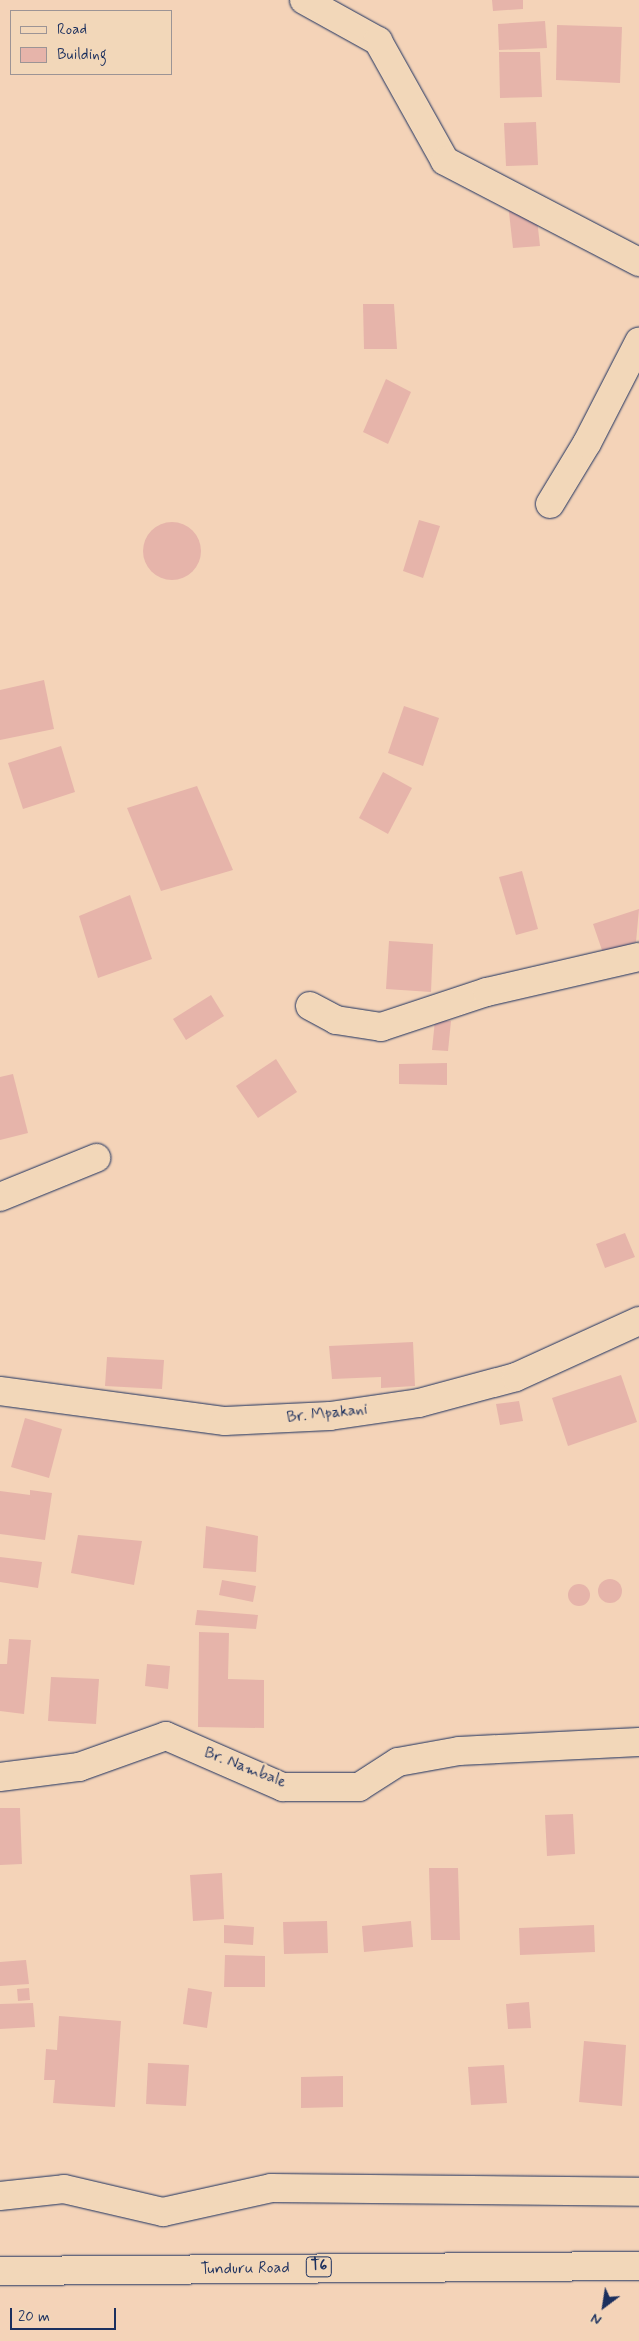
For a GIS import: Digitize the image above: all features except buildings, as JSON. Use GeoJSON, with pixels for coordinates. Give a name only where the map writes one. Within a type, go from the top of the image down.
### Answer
{"type":"FeatureCollection","features":[{"type":"Feature","properties":{"kind":"main road"},"geometry":{"type":"LineString","coordinates":[[304,0],[378,41],[446,161],[639,262]]}},
{"type":"Feature","properties":{"kind":"main road"},"geometry":{"type":"LineString","coordinates":[[550,504],[587,443],[639,342]]}},
{"type":"Feature","properties":{"kind":"main road"},"geometry":{"type":"LineString","coordinates":[[310,1006],[336,1020],[381,1027],[487,992],[639,957]]}},
{"type":"Feature","properties":{"kind":"main road"},"geometry":{"type":"LineString","coordinates":[[0,1197],[96,1158]]}},
{"type":"Feature","properties":{"kind":"main road","name":"Br. Mpakani"},"geometry":{"type":"LineString","coordinates":[[0,1391],[225,1422],[330,1416],[419,1403],[516,1377],[639,1321]]}},
{"type":"Feature","properties":{"kind":"main road","name":"Br. Nambale"},"geometry":{"type":"LineString","coordinates":[[0,1777],[79,1767],[166,1736],[283,1787],[359,1787],[398,1762],[458,1751],[639,1742]]}},
{"type":"Feature","properties":{"kind":"main road"},"geometry":{"type":"LineString","coordinates":[[0,2196],[64,2189],[162,2212],[270,2188],[639,2192]]}},
{"type":"Feature","properties":{"kind":"main road","name":"Tunduru Road"},"geometry":{"type":"LineString","coordinates":[[0,2271],[639,2266]]}}]}
